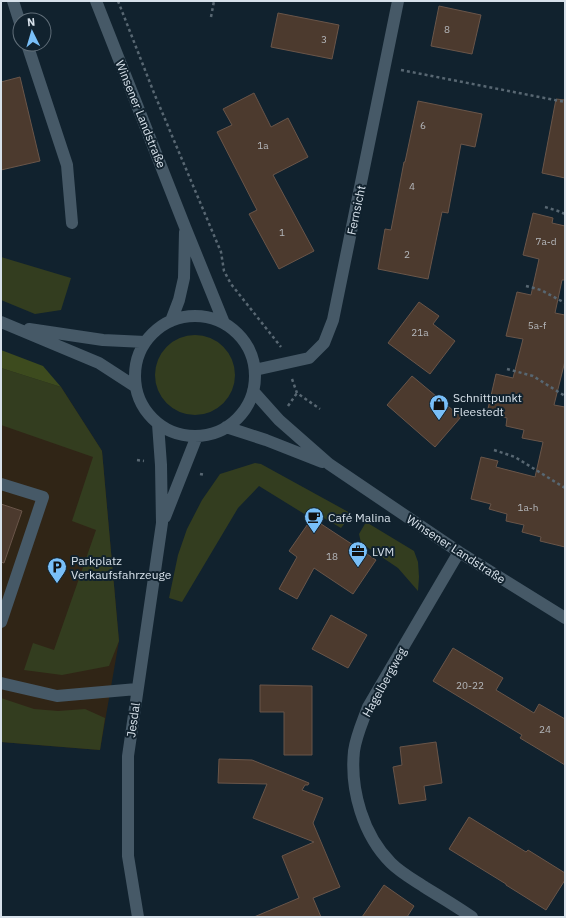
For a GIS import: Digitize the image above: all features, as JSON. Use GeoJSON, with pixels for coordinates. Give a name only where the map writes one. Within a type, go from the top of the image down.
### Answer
{"type":"FeatureCollection","features":[{"type":"Feature","properties":{"kind":"street"},"geometry":{"type":"LineString","coordinates":[[13,1],[16,12]]}},
{"type":"Feature","properties":{"kind":"street","name":"Winsener Landstraße"},"geometry":{"type":"LineString","coordinates":[[96,1],[224,323]]}},
{"type":"Feature","properties":{"kind":"street","name":"Fernsicht"},"geometry":{"type":"LineString","coordinates":[[255,370],[309,358],[324,343],[333,320],[398,1]]}},
{"type":"Feature","properties":{"kind":"street"},"geometry":{"type":"LineString","coordinates":[[30,52],[67,165],[72,223]]}},
{"type":"Feature","properties":{"kind":"street","name":"Winsener Landstraße"},"geometry":{"type":"LineString","coordinates":[[171,321],[180,300],[184,278],[185,227]]}},
{"type":"Feature","properties":{"kind":"street"},"geometry":{"type":"LineString","coordinates":[[189,316],[207,317],[224,323],[240,335],[250,351],[255,370],[253,391],[248,406],[238,418],[226,427],[212,433],[197,436],[177,433],[158,424],[148,414],[140,401],[136,387],[136,364],[145,342],[152,333],[161,326],[171,321],[189,316]]}},
{"type":"Feature","properties":{"kind":"street"},"geometry":{"type":"LineString","coordinates":[[6,324],[103,340],[145,342]]}},
{"type":"Feature","properties":{"kind":"street"},"geometry":{"type":"LineString","coordinates":[[6,324],[99,363],[136,387]]}},
{"type":"Feature","properties":{"kind":"street","name":"Winsener Landstraße"},"geometry":{"type":"LineString","coordinates":[[253,391],[280,420],[329,464],[459,552],[565,618]]}},
{"type":"Feature","properties":{"kind":"street","name":"Jesdal"},"geometry":{"type":"LineString","coordinates":[[138,917],[128,856],[128,756],[162,523],[161,465],[158,424]]}},
{"type":"Feature","properties":{"kind":"street","name":"Winsener Landstraße"},"geometry":{"type":"LineString","coordinates":[[226,427],[266,440],[329,464]]}},
{"type":"Feature","properties":{"kind":"street","name":"Jesdal"},"geometry":{"type":"LineString","coordinates":[[162,523],[197,436]]}},
{"type":"Feature","properties":{"kind":"street"},"geometry":{"type":"LineString","coordinates":[[1,484],[43,497],[1,622]]}},
{"type":"Feature","properties":{"kind":"street","name":"Hagelbergweg"},"geometry":{"type":"LineString","coordinates":[[459,552],[368,707],[354,750],[354,773],[356,795],[362,814],[372,839],[382,853],[403,873],[472,917]]}},
{"type":"Feature","properties":{"kind":"street"},"geometry":{"type":"LineString","coordinates":[[1,683],[57,696],[137,689]]}},
{"type":"Feature","properties":{"kind":"path"},"geometry":{"type":"LineString","coordinates":[[118,1],[154,94],[221,252],[224,271],[231,284],[281,347],[297,393],[320,408]]}},
{"type":"Feature","properties":{"kind":"path"},"geometry":{"type":"LineString","coordinates":[[211,17],[214,1]]}},
{"type":"Feature","properties":{"kind":"path"},"geometry":{"type":"LineString","coordinates":[[385,66],[565,102]]}},
{"type":"Feature","properties":{"kind":"path"},"geometry":{"type":"LineString","coordinates":[[545,207],[565,214]]}},
{"type":"Feature","properties":{"kind":"path"},"geometry":{"type":"LineString","coordinates":[[526,286],[541,290],[565,303]]}},
{"type":"Feature","properties":{"kind":"path"},"geometry":{"type":"LineString","coordinates":[[508,369],[533,376],[565,396]]}},
{"type":"Feature","properties":{"kind":"path"},"geometry":{"type":"LineString","coordinates":[[494,450],[515,457],[565,488]]}},
{"type":"Feature","properties":{"kind":"shaded area"},"geometry":{"type":"Polygon","coordinates":[[[1,368],[61,387],[102,451],[119,641],[100,750],[1,742],[1,368]]]}},
{"type":"Feature","properties":{"kind":"green space"},"geometry":{"type":"Polygon","coordinates":[[[1,257],[71,278],[61,310],[35,314],[1,300],[1,257]]]}},
{"type":"Feature","properties":{"kind":"green space"},"geometry":{"type":"Polygon","coordinates":[[[195,335],[210,338],[223,347],[232,360],[235,375],[232,390],[223,403],[210,412],[195,415],[180,412],[167,403],[158,390],[155,375],[158,360],[167,347],[180,338],[195,335]]]}},
{"type":"Feature","properties":{"kind":"green space"},"geometry":{"type":"Polygon","coordinates":[[[1,350],[43,366],[61,387],[1,368],[1,350]]]}},
{"type":"Feature","properties":{"kind":"green space"},"geometry":{"type":"Polygon","coordinates":[[[1,368],[61,387],[102,451],[119,641],[109,666],[62,675],[24,670],[33,643],[54,650],[96,530],[72,521],[93,457],[1,425],[1,368]]]}},
{"type":"Feature","properties":{"kind":"green space"},"geometry":{"type":"Polygon","coordinates":[[[255,463],[261,464],[352,514],[341,528],[310,510],[306,515],[259,486],[238,508],[182,602],[169,598],[178,555],[187,529],[202,500],[220,474],[255,463]]]}},
{"type":"Feature","properties":{"kind":"green space"},"geometry":{"type":"Polygon","coordinates":[[[366,522],[414,551],[418,562],[418,591],[398,568],[361,543],[359,534],[366,522]]]}},
{"type":"Feature","properties":{"kind":"green space"},"geometry":{"type":"Polygon","coordinates":[[[1,698],[34,709],[58,711],[85,709],[105,718],[100,750],[1,742],[1,698]]]}},
{"type":"Feature","properties":{"kind":"building"},"geometry":{"type":"Polygon","coordinates":[[[439,6],[481,15],[472,54],[431,46],[439,6]]]}},
{"type":"Feature","properties":{"kind":"building"},"geometry":{"type":"Polygon","coordinates":[[[278,13],[339,25],[332,59],[271,47],[278,13]]]}},
{"type":"Feature","properties":{"kind":"building"},"geometry":{"type":"Polygon","coordinates":[[[20,77],[40,161],[1,170],[1,82],[20,77]]]}},
{"type":"Feature","properties":{"kind":"building"},"geometry":{"type":"Polygon","coordinates":[[[254,93],[271,127],[288,118],[308,157],[273,175],[314,251],[279,269],[249,214],[257,210],[217,132],[232,125],[223,109],[254,93]]]}},
{"type":"Feature","properties":{"kind":"building"},"geometry":{"type":"Polygon","coordinates":[[[556,99],[565,100],[565,178],[542,173],[556,99]]]}},
{"type":"Feature","properties":{"kind":"building"},"geometry":{"type":"Polygon","coordinates":[[[418,101],[482,114],[475,147],[461,144],[448,213],[442,212],[428,279],[378,269],[385,229],[391,230],[404,162],[418,101]]]}},
{"type":"Feature","properties":{"kind":"building"},"geometry":{"type":"Polygon","coordinates":[[[533,213],[553,218],[552,223],[565,226],[565,280],[562,280],[555,313],[565,315],[565,361],[554,405],[565,407],[565,547],[540,541],[541,537],[522,532],[524,525],[506,521],[507,514],[489,509],[491,504],[471,499],[481,457],[498,461],[496,467],[535,477],[543,442],[522,438],[524,430],[506,426],[507,418],[487,413],[496,374],[513,378],[523,339],[506,336],[517,292],[531,295],[539,259],[523,255],[533,213]]]}},
{"type":"Feature","properties":{"kind":"building"},"geometry":{"type":"Polygon","coordinates":[[[419,302],[439,316],[433,324],[455,341],[430,374],[388,343],[419,302]]]}},
{"type":"Feature","properties":{"kind":"building"},"geometry":{"type":"Polygon","coordinates":[[[412,376],[461,417],[435,447],[387,405],[412,376]]]}},
{"type":"Feature","properties":{"kind":"building"},"geometry":{"type":"Polygon","coordinates":[[[1,504],[22,511],[4,563],[1,562],[1,504]]]}},
{"type":"Feature","properties":{"kind":"building"},"geometry":{"type":"Polygon","coordinates":[[[312,518],[376,560],[353,594],[314,568],[297,599],[279,589],[297,557],[289,551],[312,518]]]}},
{"type":"Feature","properties":{"kind":"building"},"geometry":{"type":"Polygon","coordinates":[[[331,615],[367,635],[348,668],[312,649],[331,615]]]}},
{"type":"Feature","properties":{"kind":"building"},"geometry":{"type":"Polygon","coordinates":[[[453,648],[503,678],[496,690],[534,713],[539,704],[565,719],[565,765],[520,738],[522,735],[433,681],[453,648]]]}},
{"type":"Feature","properties":{"kind":"building"},"geometry":{"type":"Polygon","coordinates":[[[260,685],[312,686],[312,755],[284,755],[284,712],[260,712],[260,685]]]}},
{"type":"Feature","properties":{"kind":"building"},"geometry":{"type":"Polygon","coordinates":[[[436,742],[442,783],[424,786],[426,800],[399,804],[393,767],[402,765],[400,747],[436,742]]]}},
{"type":"Feature","properties":{"kind":"building"},"geometry":{"type":"Polygon","coordinates":[[[219,759],[252,760],[309,783],[308,785],[305,785],[302,790],[323,798],[313,823],[340,887],[313,898],[321,917],[254,917],[299,898],[282,856],[314,842],[253,818],[267,784],[218,783],[219,759]]]}},
{"type":"Feature","properties":{"kind":"building"},"geometry":{"type":"Polygon","coordinates":[[[469,817],[526,852],[528,850],[565,873],[565,880],[546,910],[449,849],[469,817]]]}},
{"type":"Feature","properties":{"kind":"building"},"geometry":{"type":"Polygon","coordinates":[[[384,885],[414,906],[407,917],[362,917],[384,885]]]}},
{"type":"Feature","properties":{"kind":"place","name":"Schnittpunkt Fleestedt"},"geometry":{"type":"Point","coordinates":[439,421]}},
{"type":"Feature","properties":{"kind":"place","name":"Café Malina"},"geometry":{"type":"Point","coordinates":[314,534]}},
{"type":"Feature","properties":{"kind":"place","name":"LVM"},"geometry":{"type":"Point","coordinates":[358,568]}},
{"type":"Feature","properties":{"kind":"place","name":"Parkplatz Verkaufsfahrzeuge"},"geometry":{"type":"Point","coordinates":[57,584]}}]}
